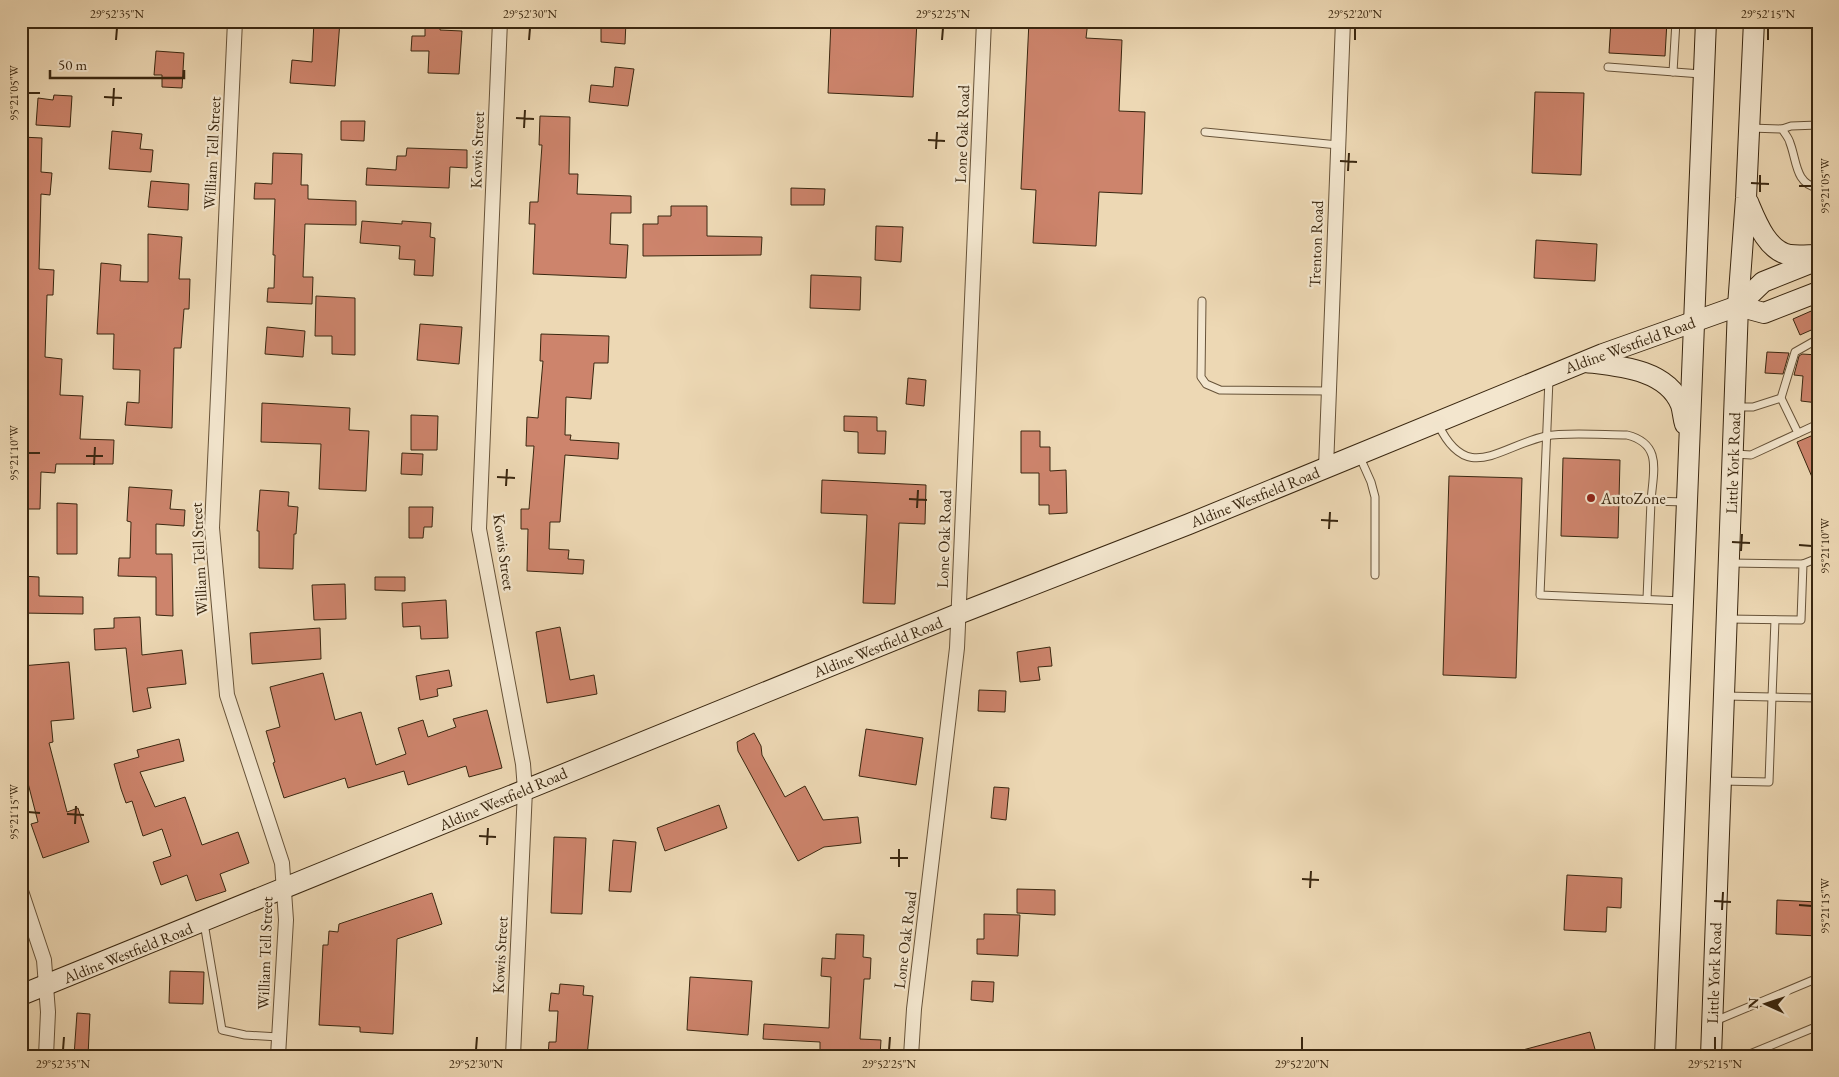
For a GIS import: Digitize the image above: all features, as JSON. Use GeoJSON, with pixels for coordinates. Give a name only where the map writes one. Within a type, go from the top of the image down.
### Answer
{"type":"FeatureCollection","features":[{"type":"Feature","properties":{"kind":"main road"},"geometry":{"type":"LineString","coordinates":[[1665,1056],[1706,21]]}},
{"type":"Feature","properties":{"kind":"main road","name":"Little York Road"},"geometry":{"type":"LineString","coordinates":[[1711,1056],[1738,306],[1746,198],[1754,21]]}},
{"type":"Feature","properties":{"kind":"main road"},"geometry":{"type":"LineString","coordinates":[[1746,198],[1758,226],[1773,246],[1789,255],[1818,255]]}},
{"type":"Feature","properties":{"kind":"main road","name":"Aldine Westfield Road"},"geometry":{"type":"LineString","coordinates":[[21,996],[958,614],[1326,468],[1584,361],[1738,306],[1763,282],[1818,260]]}},
{"type":"Feature","properties":{"kind":"main road"},"geometry":{"type":"LineString","coordinates":[[1738,306],[1764,313],[1818,292]]}},
{"type":"Feature","properties":{"kind":"main road"},"geometry":{"type":"LineString","coordinates":[[1584,361],[1633,368],[1664,383],[1680,404],[1690,446]]}},
{"type":"Feature","properties":{"kind":"street","name":"William Tell Street"},"geometry":{"type":"LineString","coordinates":[[235,21],[212,528],[227,695],[282,863],[286,920],[278,1056]]}},
{"type":"Feature","properties":{"kind":"street","name":"Kowis Street"},"geometry":{"type":"LineString","coordinates":[[500,21],[479,528],[524,764],[525,790],[513,1056]]}},
{"type":"Feature","properties":{"kind":"street","name":"Lone Oak Road"},"geometry":{"type":"LineString","coordinates":[[911,1056],[914,1009],[957,648],[984,21]]}},
{"type":"Feature","properties":{"kind":"street","name":"Trenton Road"},"geometry":{"type":"LineString","coordinates":[[1326,468],[1343,21]]}},
{"type":"Feature","properties":{"kind":"street"},"geometry":{"type":"LineString","coordinates":[[21,891],[44,960],[48,1012],[46,1056]]}},
{"type":"Feature","properties":{"kind":"lane"},"geometry":{"type":"LineString","coordinates":[[1673,72],[1676,21]]}},
{"type":"Feature","properties":{"kind":"lane"},"geometry":{"type":"LineString","coordinates":[[1608,67],[1704,75]]}},
{"type":"Feature","properties":{"kind":"lane"},"geometry":{"type":"LineString","coordinates":[[1749,128],[1782,130],[1791,126],[1818,125]]}},
{"type":"Feature","properties":{"kind":"lane"},"geometry":{"type":"LineString","coordinates":[[1782,130],[1790,141],[1798,174],[1808,184],[1818,188]]}},
{"type":"Feature","properties":{"kind":"lane"},"geometry":{"type":"LineString","coordinates":[[1205,132],[1338,145]]}},
{"type":"Feature","properties":{"kind":"lane"},"geometry":{"type":"LineString","coordinates":[[1202,301],[1201,377],[1206,384],[1220,390],[1328,391]]}},
{"type":"Feature","properties":{"kind":"lane"},"geometry":{"type":"LineString","coordinates":[[1798,434],[1781,398],[1795,352],[1818,339]]}},
{"type":"Feature","properties":{"kind":"lane"},"geometry":{"type":"LineString","coordinates":[[1549,376],[1540,595],[1683,601]]}},
{"type":"Feature","properties":{"kind":"lane"},"geometry":{"type":"LineString","coordinates":[[1735,407],[1753,407],[1781,398]]}},
{"type":"Feature","properties":{"kind":"lane"},"geometry":{"type":"LineString","coordinates":[[1437,422],[1452,448],[1460,455],[1470,458],[1483,457],[1547,436],[1627,435],[1646,442],[1653,456],[1647,599]]}},
{"type":"Feature","properties":{"kind":"lane"},"geometry":{"type":"LineString","coordinates":[[1734,454],[1751,454],[1818,424]]}},
{"type":"Feature","properties":{"kind":"lane"},"geometry":{"type":"LineString","coordinates":[[1359,454],[1371,482],[1374,497],[1375,575]]}},
{"type":"Feature","properties":{"kind":"lane"},"geometry":{"type":"LineString","coordinates":[[1651,501],[1688,502]]}},
{"type":"Feature","properties":{"kind":"lane"},"geometry":{"type":"LineString","coordinates":[[1730,563],[1804,564],[1818,558]]}},
{"type":"Feature","properties":{"kind":"lane"},"geometry":{"type":"LineString","coordinates":[[1728,619],[1801,620],[1804,564]]}},
{"type":"Feature","properties":{"kind":"lane"},"geometry":{"type":"LineString","coordinates":[[1722,781],[1769,782],[1775,620]]}},
{"type":"Feature","properties":{"kind":"lane"},"geometry":{"type":"LineString","coordinates":[[1725,696],[1818,698]]}},
{"type":"Feature","properties":{"kind":"lane"},"geometry":{"type":"LineString","coordinates":[[204,922],[222,1030],[245,1035],[279,1037]]}},
{"type":"Feature","properties":{"kind":"lane"},"geometry":{"type":"LineString","coordinates":[[1713,1022],[1818,978]]}},
{"type":"Feature","properties":{"kind":"lane"},"geometry":{"type":"LineString","coordinates":[[1745,1056],[1818,1026]]}},
{"type":"Feature","properties":{"kind":"lane"},"geometry":{"type":"LineString","coordinates":[[712,1055],[722,1056]]}},
{"type":"Feature","properties":{"kind":"building"},"geometry":{"type":"Polygon","coordinates":[[[314,21],[340,21],[335,86],[290,83],[292,60],[312,62],[314,21]]]}},
{"type":"Feature","properties":{"kind":"building"},"geometry":{"type":"Polygon","coordinates":[[[425,21],[440,21],[440,30],[462,31],[459,74],[428,73],[429,51],[411,51],[412,36],[425,36],[425,21]]]}},
{"type":"Feature","properties":{"kind":"building"},"geometry":{"type":"Polygon","coordinates":[[[601,21],[626,21],[625,44],[601,42],[601,21]]]}},
{"type":"Feature","properties":{"kind":"building"},"geometry":{"type":"Polygon","coordinates":[[[831,21],[917,21],[913,97],[828,93],[831,21]]]}},
{"type":"Feature","properties":{"kind":"building"},"geometry":{"type":"Polygon","coordinates":[[[1029,21],[1088,21],[1086,38],[1122,40],[1119,111],[1145,112],[1142,194],[1099,192],[1096,246],[1033,243],[1036,190],[1021,189],[1029,21]]]}},
{"type":"Feature","properties":{"kind":"building"},"geometry":{"type":"Polygon","coordinates":[[[1611,21],[1667,21],[1665,56],[1609,53],[1611,21]]]}},
{"type":"Feature","properties":{"kind":"building"},"geometry":{"type":"Polygon","coordinates":[[[156,51],[184,53],[182,88],[162,87],[162,75],[154,75],[156,51]]]}},
{"type":"Feature","properties":{"kind":"building"},"geometry":{"type":"Polygon","coordinates":[[[615,67],[634,69],[628,106],[589,102],[591,85],[613,87],[615,67]]]}},
{"type":"Feature","properties":{"kind":"building"},"geometry":{"type":"Polygon","coordinates":[[[1535,92],[1584,93],[1581,175],[1532,173],[1535,92]]]}},
{"type":"Feature","properties":{"kind":"building"},"geometry":{"type":"Polygon","coordinates":[[[54,95],[72,96],[70,127],[36,125],[38,98],[53,100],[54,95]]]}},
{"type":"Feature","properties":{"kind":"building"},"geometry":{"type":"Polygon","coordinates":[[[540,116],[570,117],[569,174],[578,174],[577,194],[631,196],[631,213],[611,213],[610,244],[628,245],[626,278],[533,274],[535,224],[529,224],[530,202],[538,202],[542,145],[539,145],[540,116]]]}},
{"type":"Feature","properties":{"kind":"building"},"geometry":{"type":"Polygon","coordinates":[[[341,121],[365,121],[364,141],[341,140],[341,121]]]}},
{"type":"Feature","properties":{"kind":"building"},"geometry":{"type":"Polygon","coordinates":[[[112,131],[142,134],[140,149],[153,150],[151,172],[109,169],[112,131]]]}},
{"type":"Feature","properties":{"kind":"building"},"geometry":{"type":"Polygon","coordinates":[[[21,137],[42,138],[41,172],[52,173],[50,195],[41,194],[39,269],[54,270],[53,295],[47,295],[45,357],[62,359],[60,395],[83,396],[80,439],[114,440],[113,464],[56,464],[55,473],[41,472],[40,509],[21,509],[21,217],[25,164],[21,163],[21,137]]]}},
{"type":"Feature","properties":{"kind":"building"},"geometry":{"type":"Polygon","coordinates":[[[407,148],[467,150],[467,168],[450,167],[449,188],[366,185],[367,168],[396,170],[397,156],[406,156],[407,148]]]}},
{"type":"Feature","properties":{"kind":"building"},"geometry":{"type":"Polygon","coordinates":[[[273,153],[302,154],[301,185],[308,185],[308,199],[356,201],[356,225],[305,224],[303,277],[313,277],[312,304],[267,302],[268,288],[274,288],[275,199],[254,199],[255,183],[272,184],[273,153]]]}},
{"type":"Feature","properties":{"kind":"building"},"geometry":{"type":"Polygon","coordinates":[[[151,181],[189,184],[188,210],[148,207],[151,181]]]}},
{"type":"Feature","properties":{"kind":"building"},"geometry":{"type":"Polygon","coordinates":[[[791,188],[825,189],[824,205],[791,205],[791,188]]]}},
{"type":"Feature","properties":{"kind":"building"},"geometry":{"type":"Polygon","coordinates":[[[671,206],[707,206],[707,236],[762,237],[761,255],[643,256],[643,224],[658,224],[658,216],[671,216],[671,206]]]}},
{"type":"Feature","properties":{"kind":"building"},"geometry":{"type":"Polygon","coordinates":[[[362,221],[402,224],[402,221],[431,223],[430,237],[435,238],[433,276],[414,275],[415,260],[399,259],[400,246],[360,243],[362,221]]]}},
{"type":"Feature","properties":{"kind":"building"},"geometry":{"type":"Polygon","coordinates":[[[876,226],[903,227],[901,262],[875,260],[876,226]]]}},
{"type":"Feature","properties":{"kind":"building"},"geometry":{"type":"Polygon","coordinates":[[[148,234],[182,237],[179,279],[190,279],[189,309],[184,309],[181,348],[174,348],[172,428],[125,425],[127,402],[139,403],[140,370],[113,369],[114,334],[97,334],[101,263],[121,265],[120,281],[148,282],[148,234]]]}},
{"type":"Feature","properties":{"kind":"building"},"geometry":{"type":"Polygon","coordinates":[[[1536,240],[1597,244],[1595,281],[1534,278],[1536,240]]]}},
{"type":"Feature","properties":{"kind":"building"},"geometry":{"type":"Polygon","coordinates":[[[811,275],[861,277],[860,310],[810,308],[811,275]]]}},
{"type":"Feature","properties":{"kind":"building"},"geometry":{"type":"Polygon","coordinates":[[[316,296],[355,298],[355,355],[332,354],[332,336],[315,336],[316,296]]]}},
{"type":"Feature","properties":{"kind":"building"},"geometry":{"type":"Polygon","coordinates":[[[1818,308],[1818,327],[1800,335],[1793,319],[1818,308]]]}},
{"type":"Feature","properties":{"kind":"building"},"geometry":{"type":"Polygon","coordinates":[[[420,324],[462,327],[459,364],[417,360],[420,324]]]}},
{"type":"Feature","properties":{"kind":"building"},"geometry":{"type":"Polygon","coordinates":[[[267,327],[305,331],[303,357],[265,354],[267,327]]]}},
{"type":"Feature","properties":{"kind":"building"},"geometry":{"type":"Polygon","coordinates":[[[541,334],[609,336],[608,363],[594,363],[591,399],[566,397],[565,435],[571,435],[570,440],[619,443],[618,459],[565,455],[560,522],[550,522],[549,549],[569,550],[568,559],[584,560],[583,574],[527,571],[528,529],[521,529],[521,509],[529,509],[534,446],[526,446],[527,417],[538,418],[543,361],[540,361],[541,334]]]}},
{"type":"Feature","properties":{"kind":"building"},"geometry":{"type":"Polygon","coordinates":[[[1767,352],[1789,353],[1783,374],[1765,373],[1767,352]]]}},
{"type":"Feature","properties":{"kind":"building"},"geometry":{"type":"Polygon","coordinates":[[[1802,354],[1818,355],[1818,403],[1801,401],[1803,376],[1794,375],[1799,356],[1802,354]]]}},
{"type":"Feature","properties":{"kind":"building"},"geometry":{"type":"Polygon","coordinates":[[[908,378],[926,380],[924,406],[906,404],[908,378]]]}},
{"type":"Feature","properties":{"kind":"building"},"geometry":{"type":"Polygon","coordinates":[[[262,403],[350,408],[349,430],[369,431],[366,491],[319,489],[321,444],[261,442],[262,403]]]}},
{"type":"Feature","properties":{"kind":"building"},"geometry":{"type":"Polygon","coordinates":[[[411,415],[438,416],[437,450],[411,450],[411,415]]]}},
{"type":"Feature","properties":{"kind":"building"},"geometry":{"type":"Polygon","coordinates":[[[844,416],[877,417],[877,431],[886,431],[885,454],[858,453],[858,432],[844,431],[844,416]]]}},
{"type":"Feature","properties":{"kind":"building"},"geometry":{"type":"Polygon","coordinates":[[[1021,431],[1040,431],[1040,447],[1050,447],[1050,471],[1066,470],[1067,513],[1049,514],[1049,505],[1039,505],[1039,473],[1021,473],[1021,431]]]}},
{"type":"Feature","properties":{"kind":"building"},"geometry":{"type":"Polygon","coordinates":[[[1818,433],[1818,491],[1797,442],[1818,433]]]}},
{"type":"Feature","properties":{"kind":"building"},"geometry":{"type":"Polygon","coordinates":[[[402,453],[423,454],[422,475],[401,474],[402,453]]]}},
{"type":"Feature","properties":{"kind":"building","name":"AutoZone"},"geometry":{"type":"Polygon","coordinates":[[[1563,458],[1620,460],[1618,538],[1561,536],[1563,458]]]}},
{"type":"Feature","properties":{"kind":"building"},"geometry":{"type":"Polygon","coordinates":[[[1449,476],[1522,478],[1516,678],[1443,675],[1449,476]]]}},
{"type":"Feature","properties":{"kind":"building"},"geometry":{"type":"Polygon","coordinates":[[[822,480],[926,485],[925,524],[899,523],[895,604],[863,603],[867,515],[821,513],[822,480]]]}},
{"type":"Feature","properties":{"kind":"building"},"geometry":{"type":"Polygon","coordinates":[[[129,487],[172,490],[170,509],[185,510],[184,526],[156,524],[156,554],[172,554],[173,616],[156,615],[156,577],[118,576],[119,558],[130,558],[131,522],[127,521],[129,487]]]}},
{"type":"Feature","properties":{"kind":"building"},"geometry":{"type":"Polygon","coordinates":[[[260,490],[289,492],[288,506],[298,507],[296,534],[294,534],[293,569],[259,568],[259,531],[257,531],[260,490]]]}},
{"type":"Feature","properties":{"kind":"building"},"geometry":{"type":"Polygon","coordinates":[[[57,503],[77,504],[77,554],[57,554],[57,503]]]}},
{"type":"Feature","properties":{"kind":"building"},"geometry":{"type":"Polygon","coordinates":[[[409,507],[433,507],[432,527],[424,527],[423,538],[409,538],[409,507]]]}},
{"type":"Feature","properties":{"kind":"building"},"geometry":{"type":"Polygon","coordinates":[[[21,576],[39,577],[39,596],[83,597],[83,614],[21,613],[21,576]]]}},
{"type":"Feature","properties":{"kind":"building"},"geometry":{"type":"Polygon","coordinates":[[[375,577],[405,577],[405,591],[375,590],[375,577]]]}},
{"type":"Feature","properties":{"kind":"building"},"geometry":{"type":"Polygon","coordinates":[[[345,584],[346,619],[314,620],[312,585],[345,584]]]}},
{"type":"Feature","properties":{"kind":"building"},"geometry":{"type":"Polygon","coordinates":[[[446,600],[448,638],[421,639],[420,626],[403,627],[402,603],[446,600]]]}},
{"type":"Feature","properties":{"kind":"building"},"geometry":{"type":"Polygon","coordinates":[[[140,617],[142,655],[182,650],[186,684],[147,688],[151,708],[133,712],[126,648],[95,650],[94,629],[114,628],[114,618],[140,617]]]}},
{"type":"Feature","properties":{"kind":"building"},"geometry":{"type":"Polygon","coordinates":[[[560,627],[570,680],[594,675],[597,694],[547,703],[536,632],[560,627]]]}},
{"type":"Feature","properties":{"kind":"building"},"geometry":{"type":"Polygon","coordinates":[[[320,628],[321,659],[252,664],[250,633],[320,628]]]}},
{"type":"Feature","properties":{"kind":"building"},"geometry":{"type":"Polygon","coordinates":[[[1050,647],[1052,666],[1038,667],[1040,680],[1020,682],[1017,652],[1050,647]]]}},
{"type":"Feature","properties":{"kind":"building"},"geometry":{"type":"Polygon","coordinates":[[[69,662],[74,719],[51,721],[53,742],[49,743],[67,812],[78,808],[89,842],[43,858],[31,824],[38,822],[21,756],[21,666],[69,662]]]}},
{"type":"Feature","properties":{"kind":"building"},"geometry":{"type":"Polygon","coordinates":[[[449,670],[452,686],[437,689],[438,696],[420,700],[416,676],[449,670]]]}},
{"type":"Feature","properties":{"kind":"building"},"geometry":{"type":"Polygon","coordinates":[[[323,673],[335,720],[361,712],[376,765],[406,754],[398,728],[423,720],[428,737],[456,727],[453,719],[487,710],[502,768],[469,777],[466,766],[408,785],[404,771],[348,788],[345,778],[284,798],[273,763],[275,762],[266,731],[280,727],[270,687],[323,673]]]}},
{"type":"Feature","properties":{"kind":"building"},"geometry":{"type":"Polygon","coordinates":[[[979,690],[1006,691],[1005,712],[978,711],[979,690]]]}},
{"type":"Feature","properties":{"kind":"building"},"geometry":{"type":"Polygon","coordinates":[[[866,729],[923,738],[916,785],[859,776],[866,729]]]}},
{"type":"Feature","properties":{"kind":"building"},"geometry":{"type":"Polygon","coordinates":[[[754,733],[761,746],[762,755],[785,797],[805,786],[823,820],[858,817],[861,843],[824,847],[798,861],[738,751],[737,742],[754,733]]]}},
{"type":"Feature","properties":{"kind":"building"},"geometry":{"type":"Polygon","coordinates":[[[179,739],[184,761],[140,772],[155,807],[185,797],[202,845],[238,832],[249,863],[220,874],[226,891],[196,901],[187,875],[161,885],[153,862],[171,856],[162,829],[143,836],[132,801],[126,803],[114,764],[139,757],[137,750],[179,739]]]}},
{"type":"Feature","properties":{"kind":"building"},"geometry":{"type":"Polygon","coordinates":[[[994,787],[1009,788],[1006,820],[991,818],[994,787]]]}},
{"type":"Feature","properties":{"kind":"building"},"geometry":{"type":"Polygon","coordinates":[[[719,805],[727,828],[665,851],[657,828],[719,805]]]}},
{"type":"Feature","properties":{"kind":"building"},"geometry":{"type":"Polygon","coordinates":[[[554,837],[586,838],[582,914],[551,913],[554,837]]]}},
{"type":"Feature","properties":{"kind":"building"},"geometry":{"type":"Polygon","coordinates":[[[613,840],[636,842],[631,892],[609,891],[613,840]]]}},
{"type":"Feature","properties":{"kind":"building"},"geometry":{"type":"Polygon","coordinates":[[[1567,875],[1622,878],[1621,908],[1607,907],[1606,932],[1564,930],[1567,875]]]}},
{"type":"Feature","properties":{"kind":"building"},"geometry":{"type":"Polygon","coordinates":[[[1017,889],[1055,890],[1055,915],[1017,913],[1017,889]]]}},
{"type":"Feature","properties":{"kind":"building"},"geometry":{"type":"Polygon","coordinates":[[[432,893],[442,924],[397,939],[393,1034],[360,1032],[360,1027],[319,1025],[323,945],[328,945],[329,931],[338,932],[339,924],[432,893]]]}},
{"type":"Feature","properties":{"kind":"building"},"geometry":{"type":"Polygon","coordinates":[[[1777,900],[1818,902],[1818,936],[1776,934],[1777,900]]]}},
{"type":"Feature","properties":{"kind":"building"},"geometry":{"type":"Polygon","coordinates":[[[984,914],[1020,915],[1018,956],[977,954],[977,939],[984,939],[984,914]]]}},
{"type":"Feature","properties":{"kind":"building"},"geometry":{"type":"Polygon","coordinates":[[[836,934],[864,935],[863,957],[871,958],[870,979],[864,979],[860,1039],[881,1040],[880,1056],[820,1052],[820,1042],[763,1039],[764,1024],[829,1028],[831,977],[821,976],[822,958],[835,959],[836,934]]]}},
{"type":"Feature","properties":{"kind":"building"},"geometry":{"type":"Polygon","coordinates":[[[170,971],[204,972],[203,1004],[169,1003],[170,971]]]}},
{"type":"Feature","properties":{"kind":"building"},"geometry":{"type":"Polygon","coordinates":[[[690,977],[752,981],[748,1035],[687,1030],[690,977]]]}},
{"type":"Feature","properties":{"kind":"building"},"geometry":{"type":"Polygon","coordinates":[[[972,981],[994,982],[993,1002],[971,1000],[972,981]]]}},
{"type":"Feature","properties":{"kind":"building"},"geometry":{"type":"Polygon","coordinates":[[[560,984],[584,986],[583,995],[593,996],[587,1056],[548,1056],[549,1042],[556,1042],[558,1011],[549,1011],[551,993],[559,994],[560,984]]]}},
{"type":"Feature","properties":{"kind":"building"},"geometry":{"type":"Polygon","coordinates":[[[77,1013],[90,1014],[88,1056],[74,1056],[77,1013]]]}},
{"type":"Feature","properties":{"kind":"building"},"geometry":{"type":"Polygon","coordinates":[[[1590,1032],[1597,1056],[1520,1056],[1519,1051],[1590,1032]]]}},
{"type":"Feature","properties":{"kind":"place","name":"AutoZone"},"geometry":{"type":"Point","coordinates":[1591,498]}}]}
